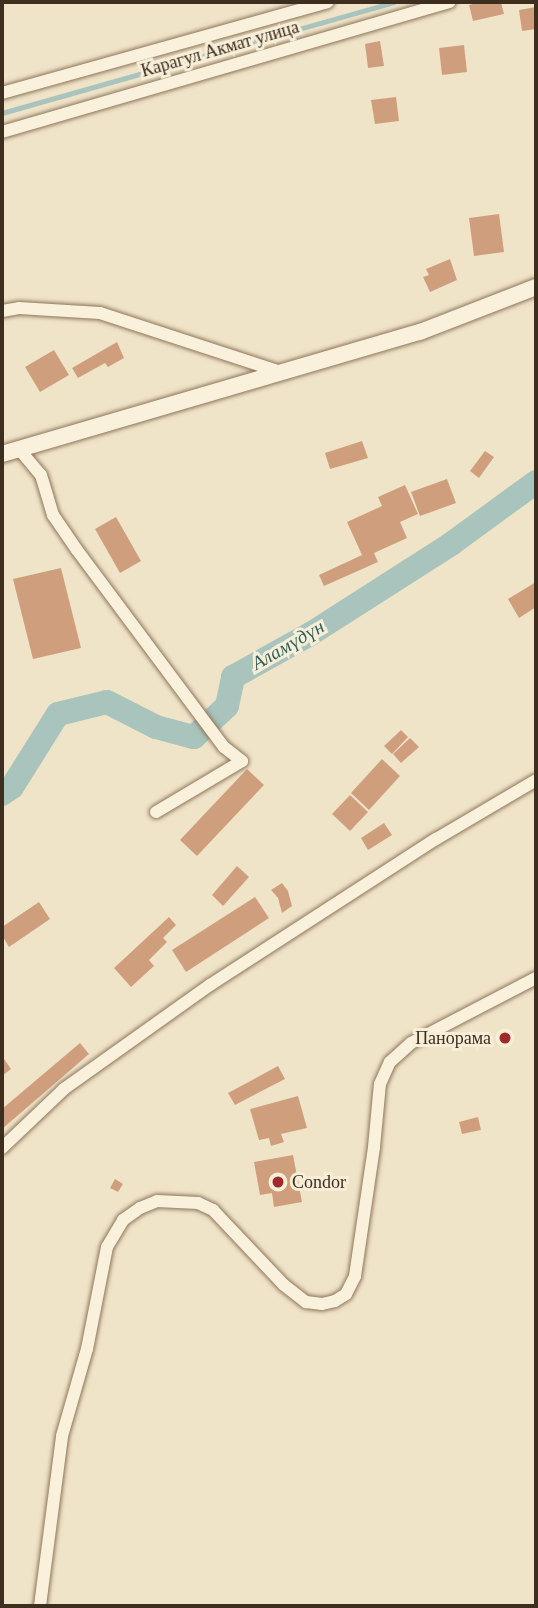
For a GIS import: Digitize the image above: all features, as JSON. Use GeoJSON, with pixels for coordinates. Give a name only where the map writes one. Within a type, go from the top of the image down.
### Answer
{"type":"FeatureCollection","features":[{"type":"Feature","properties":{"kind":"main road"},"geometry":{"type":"LineString","coordinates":[[2,454],[420,332],[536,287]]}},
{"type":"Feature","properties":{"kind":"street"},"geometry":{"type":"LineString","coordinates":[[2,93],[327,2]]}},
{"type":"Feature","properties":{"kind":"street","name":"Карагул Акмат улица"},"geometry":{"type":"LineString","coordinates":[[2,132],[449,2]]}},
{"type":"Feature","properties":{"kind":"street"},"geometry":{"type":"LineString","coordinates":[[2,311],[19,308],[100,313],[282,372]]}},
{"type":"Feature","properties":{"kind":"street"},"geometry":{"type":"LineString","coordinates":[[19,449],[41,475],[53,515],[224,747],[242,761],[156,812]]}},
{"type":"Feature","properties":{"kind":"street"},"geometry":{"type":"LineString","coordinates":[[2,1148],[64,1088],[210,985],[436,839],[536,780]]}},
{"type":"Feature","properties":{"kind":"street"},"geometry":{"type":"LineString","coordinates":[[40,1606],[62,1436],[87,1349],[107,1247],[123,1220],[140,1208],[157,1201],[198,1203],[213,1210],[284,1285],[306,1301],[322,1304],[335,1301],[346,1294],[355,1276],[374,1147],[380,1084],[390,1062],[411,1043],[536,978]]}},
{"type":"Feature","properties":{"kind":"building"},"geometry":{"type":"Polygon","coordinates":[[[501,2],[504,14],[473,21],[469,5],[501,2]]]}},
{"type":"Feature","properties":{"kind":"building"},"geometry":{"type":"Polygon","coordinates":[[[536,7],[536,29],[522,31],[519,10],[536,7]]]}},
{"type":"Feature","properties":{"kind":"building"},"geometry":{"type":"Polygon","coordinates":[[[380,41],[384,66],[368,68],[365,44],[380,41]]]}},
{"type":"Feature","properties":{"kind":"building"},"geometry":{"type":"Polygon","coordinates":[[[464,45],[467,72],[442,75],[439,48],[464,45]]]}},
{"type":"Feature","properties":{"kind":"building"},"geometry":{"type":"Polygon","coordinates":[[[396,97],[399,121],[375,124],[371,100],[396,97]]]}},
{"type":"Feature","properties":{"kind":"building"},"geometry":{"type":"Polygon","coordinates":[[[499,214],[504,252],[474,256],[469,218],[499,214]]]}},
{"type":"Feature","properties":{"kind":"building"},"geometry":{"type":"Polygon","coordinates":[[[450,259],[457,280],[430,292],[423,277],[429,275],[426,269],[450,259]]]}},
{"type":"Feature","properties":{"kind":"building"},"geometry":{"type":"Polygon","coordinates":[[[117,342],[124,358],[108,367],[105,363],[78,378],[72,368],[117,342]]]}},
{"type":"Feature","properties":{"kind":"building"},"geometry":{"type":"Polygon","coordinates":[[[54,350],[69,375],[40,392],[25,367],[54,350]]]}},
{"type":"Feature","properties":{"kind":"building"},"geometry":{"type":"Polygon","coordinates":[[[362,441],[368,458],[330,469],[325,453],[362,441]]]}},
{"type":"Feature","properties":{"kind":"building"},"geometry":{"type":"Polygon","coordinates":[[[485,451],[494,457],[479,478],[470,471],[485,451]]]}},
{"type":"Feature","properties":{"kind":"building"},"geometry":{"type":"Polygon","coordinates":[[[447,479],[456,503],[420,516],[411,492],[447,479]]]}},
{"type":"Feature","properties":{"kind":"building"},"geometry":{"type":"Polygon","coordinates":[[[405,485],[418,514],[400,522],[407,538],[374,553],[378,562],[324,586],[319,575],[362,555],[347,522],[382,506],[378,497],[405,485]]]}},
{"type":"Feature","properties":{"kind":"building"},"geometry":{"type":"Polygon","coordinates":[[[116,517],[141,561],[120,573],[95,529],[116,517]]]}},
{"type":"Feature","properties":{"kind":"building"},"geometry":{"type":"Polygon","coordinates":[[[61,568],[81,648],[33,659],[13,579],[61,568]]]}},
{"type":"Feature","properties":{"kind":"building"},"geometry":{"type":"Polygon","coordinates":[[[536,582],[536,607],[519,618],[508,599],[536,582]]]}},
{"type":"Feature","properties":{"kind":"building"},"geometry":{"type":"Polygon","coordinates":[[[401,730],[408,737],[392,754],[384,746],[401,730]]]}},
{"type":"Feature","properties":{"kind":"building"},"geometry":{"type":"Polygon","coordinates":[[[410,738],[419,747],[401,763],[393,754],[410,738]]]}},
{"type":"Feature","properties":{"kind":"building"},"geometry":{"type":"Polygon","coordinates":[[[382,759],[400,776],[369,810],[351,793],[382,759]]]}},
{"type":"Feature","properties":{"kind":"building"},"geometry":{"type":"Polygon","coordinates":[[[247,769],[264,785],[197,856],[180,840],[247,769]]]}},
{"type":"Feature","properties":{"kind":"building"},"geometry":{"type":"Polygon","coordinates":[[[350,795],[368,812],[350,831],[332,814],[350,795]]]}},
{"type":"Feature","properties":{"kind":"building"},"geometry":{"type":"Polygon","coordinates":[[[384,823],[392,835],[368,850],[361,838],[384,823]]]}},
{"type":"Feature","properties":{"kind":"building"},"geometry":{"type":"Polygon","coordinates":[[[237,866],[249,877],[223,906],[212,895],[237,866]]]}},
{"type":"Feature","properties":{"kind":"building"},"geometry":{"type":"Polygon","coordinates":[[[282,883],[288,891],[292,906],[282,913],[278,898],[271,890],[282,883]]]}},
{"type":"Feature","properties":{"kind":"building"},"geometry":{"type":"Polygon","coordinates":[[[255,897],[269,918],[186,972],[172,950],[255,897]]]}},
{"type":"Feature","properties":{"kind":"building"},"geometry":{"type":"Polygon","coordinates":[[[39,902],[50,919],[9,947],[2,935],[2,927],[39,902]]]}},
{"type":"Feature","properties":{"kind":"building"},"geometry":{"type":"Polygon","coordinates":[[[169,917],[176,925],[163,938],[167,942],[149,960],[154,966],[131,987],[114,968],[169,917]]]}},
{"type":"Feature","properties":{"kind":"building"},"geometry":{"type":"Polygon","coordinates":[[[80,1043],[89,1054],[2,1129],[2,1109],[80,1043]]]}},
{"type":"Feature","properties":{"kind":"building"},"geometry":{"type":"Polygon","coordinates":[[[2,1056],[11,1069],[2,1076],[2,1056]]]}},
{"type":"Feature","properties":{"kind":"building"},"geometry":{"type":"Polygon","coordinates":[[[278,1066],[285,1079],[235,1105],[228,1093],[278,1066]]]}},
{"type":"Feature","properties":{"kind":"building"},"geometry":{"type":"Polygon","coordinates":[[[298,1096],[307,1128],[281,1134],[284,1142],[271,1146],[269,1138],[259,1140],[250,1109],[298,1096]]]}},
{"type":"Feature","properties":{"kind":"building"},"geometry":{"type":"Polygon","coordinates":[[[478,1117],[481,1130],[462,1134],[459,1122],[478,1117]]]}},
{"type":"Feature","properties":{"kind":"building"},"geometry":{"type":"Polygon","coordinates":[[[293,1155],[302,1202],[274,1207],[272,1193],[260,1195],[254,1162],[293,1155]]]}},
{"type":"Feature","properties":{"kind":"building"},"geometry":{"type":"Polygon","coordinates":[[[115,1179],[123,1184],[118,1192],[110,1188],[115,1179]]]}},
{"type":"Feature","properties":{"kind":"waterway"},"geometry":{"type":"LineString","coordinates":[[2,113],[394,2]]}},
{"type":"Feature","properties":{"kind":"waterway","name":"Аламүдүн"},"geometry":{"type":"LineString","coordinates":[[2,794],[12,787],[58,714],[107,702],[156,727],[194,737],[227,706],[233,677],[312,633],[451,544],[536,482]]}},
{"type":"Feature","properties":{"kind":"place","name":"Панорама"},"geometry":{"type":"Point","coordinates":[505,1038]}},
{"type":"Feature","properties":{"kind":"place","name":"Condor"},"geometry":{"type":"Point","coordinates":[278,1182]}}]}
